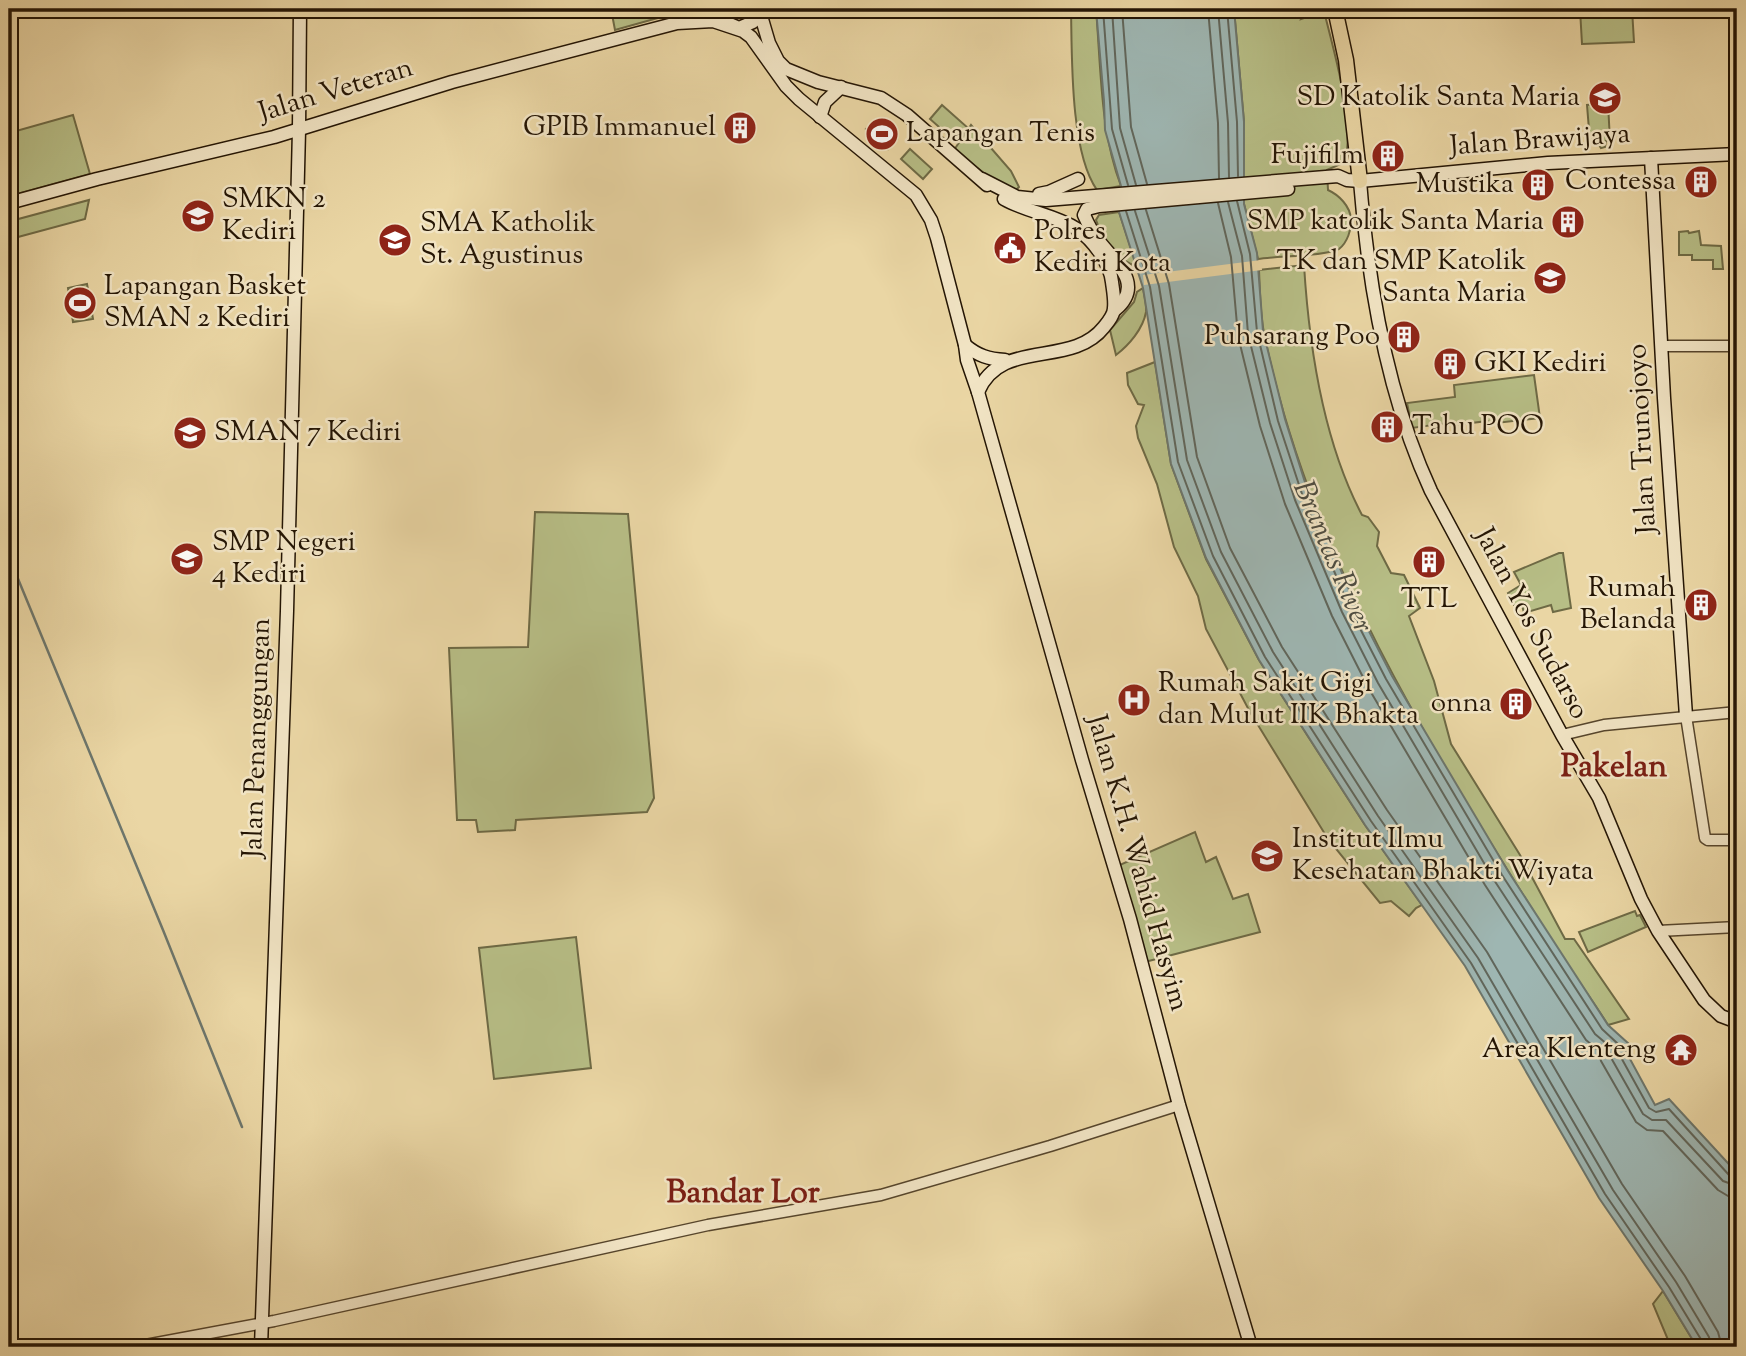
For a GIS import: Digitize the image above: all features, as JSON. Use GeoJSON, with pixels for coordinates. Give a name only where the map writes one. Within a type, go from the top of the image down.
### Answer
{"type":"FeatureCollection","features":[{"type":"Feature","properties":{"kind":"main road","name":"Jalan Penanggungan"},"geometry":{"type":"LineString","coordinates":[[261,1347],[287,611],[300,9]]}},
{"type":"Feature","properties":{"kind":"main road"},"geometry":{"type":"LineString","coordinates":[[677,23],[706,9]]}},
{"type":"Feature","properties":{"kind":"main road","name":"Jalan K.H. Wahid Hasyim"},"geometry":{"type":"LineString","coordinates":[[720,9],[725,22],[751,37],[786,86],[916,195],[931,220],[971,377],[978,392],[1129,919],[1179,1105],[1251,1347]]}},
{"type":"Feature","properties":{"kind":"main road"},"geometry":{"type":"LineString","coordinates":[[677,23],[713,21],[744,27],[753,22],[759,9]]}},
{"type":"Feature","properties":{"kind":"main road"},"geometry":{"type":"LineString","coordinates":[[759,9],[769,43],[778,61],[786,69],[800,76],[881,98],[907,115],[997,195],[1020,208],[1079,230],[1100,252],[1112,278],[1115,310]]}},
{"type":"Feature","properties":{"kind":"main road"},"geometry":{"type":"LineString","coordinates":[[1335,12],[1346,60],[1354,180]]}},
{"type":"Feature","properties":{"kind":"main road","name":"Jalan Veteran"},"geometry":{"type":"LineString","coordinates":[[9,203],[299,130],[462,79],[677,23]]}},
{"type":"Feature","properties":{"kind":"main road"},"geometry":{"type":"LineString","coordinates":[[820,117],[825,102],[841,87]]}},
{"type":"Feature","properties":{"kind":"main road","name":"Jalan Brawijaya"},"geometry":{"type":"LineString","coordinates":[[1026,199],[1082,197],[1098,201],[1327,181],[1338,176],[1354,180],[1515,165],[1737,154]]}},
{"type":"Feature","properties":{"kind":"main road","name":"Jalan Trunojoyo"},"geometry":{"type":"LineString","coordinates":[[1651,158],[1686,716]]}},
{"type":"Feature","properties":{"kind":"main road"},"geometry":{"type":"LineString","coordinates":[[982,179],[1026,199],[1077,180]]}},
{"type":"Feature","properties":{"kind":"main road","name":"Jalan Yos Sudarso"},"geometry":{"type":"LineString","coordinates":[[1354,180],[1388,359],[1413,452],[1431,491],[1599,798],[1641,899],[1658,931],[1704,1000],[1721,1016],[1737,1022]]}},
{"type":"Feature","properties":{"kind":"main road"},"geometry":{"type":"LineString","coordinates":[[978,392],[987,374],[1009,360],[1087,342],[1104,327],[1125,298],[1127,281],[1119,265],[1096,238],[1084,215],[1087,209],[1098,201]]}},
{"type":"Feature","properties":{"kind":"main road"},"geometry":{"type":"LineString","coordinates":[[965,345],[984,358],[1009,360]]}},
{"type":"Feature","properties":{"kind":"street"},"geometry":{"type":"LineString","coordinates":[[1335,12],[1363,9]]}},
{"type":"Feature","properties":{"kind":"street"},"geometry":{"type":"LineString","coordinates":[[1662,346],[1737,346]]}},
{"type":"Feature","properties":{"kind":"street"},"geometry":{"type":"LineString","coordinates":[[1562,734],[1604,725],[1737,712]]}},
{"type":"Feature","properties":{"kind":"street"},"geometry":{"type":"LineString","coordinates":[[1686,716],[1705,838],[1737,840]]}},
{"type":"Feature","properties":{"kind":"street"},"geometry":{"type":"LineString","coordinates":[[1658,931],[1737,927]]}},
{"type":"Feature","properties":{"kind":"street"},"geometry":{"type":"LineString","coordinates":[[135,1347],[262,1323],[708,1225],[908,1188],[1179,1105]]}},
{"type":"Feature","properties":{"kind":"green space"},"geometry":{"type":"Polygon","coordinates":[[[611,9],[690,9],[615,30],[611,9]]]}},
{"type":"Feature","properties":{"kind":"green space"},"geometry":{"type":"Polygon","coordinates":[[[1071,9],[1096,9],[1105,122],[1121,186],[1097,190],[1088,173],[1082,152],[1074,103],[1071,9]]]}},
{"type":"Feature","properties":{"kind":"green space"},"geometry":{"type":"Polygon","coordinates":[[[1234,9],[1305,9],[1301,19],[1325,15],[1348,128],[1345,162],[1327,170],[1328,190],[1343,202],[1351,219],[1348,235],[1339,249],[1324,253],[1258,259],[1244,204],[1244,122],[1234,9]]]}},
{"type":"Feature","properties":{"kind":"green space"},"geometry":{"type":"Polygon","coordinates":[[[1580,9],[1632,9],[1634,42],[1582,44],[1580,9]]]}},
{"type":"Feature","properties":{"kind":"green space"},"geometry":{"type":"Polygon","coordinates":[[[1608,103],[1610,141],[1606,141],[1605,147],[1601,148],[1597,142],[1590,142],[1587,105],[1608,103]]]}},
{"type":"Feature","properties":{"kind":"green space"},"geometry":{"type":"Polygon","coordinates":[[[942,105],[968,128],[956,142],[930,119],[942,105]]]}},
{"type":"Feature","properties":{"kind":"green space"},"geometry":{"type":"Polygon","coordinates":[[[73,115],[90,174],[17,194],[9,164],[9,133],[73,115]]]}},
{"type":"Feature","properties":{"kind":"green space","name":"Lapangan Tenis"},"geometry":{"type":"Polygon","coordinates":[[[875,120],[897,139],[888,149],[866,129],[875,120]]]}},
{"type":"Feature","properties":{"kind":"green space"},"geometry":{"type":"Polygon","coordinates":[[[971,125],[1011,171],[1019,187],[1014,192],[1006,190],[954,150],[971,125]]]}},
{"type":"Feature","properties":{"kind":"green space","name":"Lapangan Tenis"},"geometry":{"type":"Polygon","coordinates":[[[910,149],[932,169],[923,179],[901,159],[910,149]]]}},
{"type":"Feature","properties":{"kind":"green space"},"geometry":{"type":"Polygon","coordinates":[[[89,200],[85,219],[18,237],[11,221],[89,200]]]}},
{"type":"Feature","properties":{"kind":"green space"},"geometry":{"type":"Polygon","coordinates":[[[1119,212],[1137,267],[1111,248],[1096,220],[1099,215],[1119,212]]]}},
{"type":"Feature","properties":{"kind":"green space"},"geometry":{"type":"Polygon","coordinates":[[[1699,231],[1701,245],[1721,246],[1723,269],[1713,269],[1713,260],[1692,260],[1692,255],[1679,255],[1679,232],[1699,231]]]}},
{"type":"Feature","properties":{"kind":"green space"},"geometry":{"type":"Polygon","coordinates":[[[1304,265],[1310,328],[1328,426],[1349,487],[1362,515],[1368,517],[1379,532],[1377,546],[1391,573],[1404,575],[1420,608],[1409,616],[1434,681],[1451,744],[1520,855],[1565,939],[1574,939],[1629,1019],[1608,1025],[1561,955],[1425,733],[1346,579],[1313,499],[1285,417],[1263,325],[1259,270],[1304,265]]]}},
{"type":"Feature","properties":{"kind":"green space","name":"Lapangan Basket SMAN 2 Kediri"},"geometry":{"type":"Polygon","coordinates":[[[87,284],[93,319],[73,322],[68,288],[87,284]]]}},
{"type":"Feature","properties":{"kind":"green space"},"geometry":{"type":"Polygon","coordinates":[[[1143,288],[1146,312],[1142,324],[1135,336],[1116,355],[1110,330],[1134,302],[1137,292],[1143,288]]]}},
{"type":"Feature","properties":{"kind":"green space"},"geometry":{"type":"Polygon","coordinates":[[[1155,362],[1171,464],[1206,559],[1259,660],[1365,825],[1422,905],[1409,916],[1391,901],[1380,903],[1328,839],[1250,712],[1206,629],[1198,596],[1174,547],[1157,484],[1138,438],[1136,426],[1144,405],[1138,404],[1128,385],[1127,373],[1155,362]]]}},
{"type":"Feature","properties":{"kind":"green space"},"geometry":{"type":"Polygon","coordinates":[[[1534,375],[1540,418],[1488,424],[1488,421],[1455,425],[1454,422],[1412,428],[1407,403],[1455,397],[1454,385],[1534,375]]]}},
{"type":"Feature","properties":{"kind":"green space"},"geometry":{"type":"Polygon","coordinates":[[[535,512],[628,514],[654,798],[647,812],[516,820],[515,830],[478,832],[476,820],[457,820],[449,648],[528,647],[535,512]]]}},
{"type":"Feature","properties":{"kind":"green space"},"geometry":{"type":"Polygon","coordinates":[[[1563,553],[1571,608],[1553,612],[1551,605],[1524,613],[1522,605],[1514,605],[1508,593],[1521,585],[1514,572],[1563,553]]]}},
{"type":"Feature","properties":{"kind":"green space"},"geometry":{"type":"Polygon","coordinates":[[[1195,832],[1206,862],[1216,857],[1233,899],[1248,894],[1260,932],[1141,963],[1115,867],[1195,832]]]}},
{"type":"Feature","properties":{"kind":"green space"},"geometry":{"type":"Polygon","coordinates":[[[1635,911],[1646,927],[1588,952],[1579,932],[1635,911]]]}},
{"type":"Feature","properties":{"kind":"green space"},"geometry":{"type":"Polygon","coordinates":[[[576,937],[591,1068],[494,1079],[479,948],[576,937]]]}},
{"type":"Feature","properties":{"kind":"green space"},"geometry":{"type":"Polygon","coordinates":[[[1663,1291],[1697,1347],[1671,1347],[1653,1304],[1663,1291]]]}},
{"type":"Feature","properties":{"kind":"water","name":"Brantas River"},"geometry":{"type":"Polygon","coordinates":[[[1096,9],[1234,9],[1244,122],[1244,204],[1257,253],[1263,331],[1285,419],[1309,495],[1356,606],[1392,676],[1508,871],[1608,1025],[1629,1044],[1624,1048],[1655,1105],[1669,1099],[1737,1173],[1737,1347],[1697,1347],[1663,1291],[1599,1198],[1465,966],[1365,825],[1259,660],[1206,558],[1171,464],[1143,288],[1119,212],[1121,186],[1105,130],[1096,9]]]}},
{"type":"Feature","properties":{"kind":"pier"},"geometry":{"type":"Polygon","coordinates":[[[1261,260],[1262,270],[1144,285],[1143,275],[1261,260]]]}},
{"type":"Feature","properties":{"kind":"waterway"},"geometry":{"type":"LineString","coordinates":[[9,557],[242,1127]]}},
{"type":"Feature","properties":{"kind":"place","name":"SD Katolik Santa Maria"},"geometry":{"type":"Point","coordinates":[1605,98]}},
{"type":"Feature","properties":{"kind":"place","name":"GPIB Immanuel"},"geometry":{"type":"Point","coordinates":[740,128]}},
{"type":"Feature","properties":{"kind":"place","name":"Lapangan Tenis"},"geometry":{"type":"Point","coordinates":[882,134]}},
{"type":"Feature","properties":{"kind":"place","name":"Fujifilm"},"geometry":{"type":"Point","coordinates":[1388,156]}},
{"type":"Feature","properties":{"kind":"place","name":"Contessa"},"geometry":{"type":"Point","coordinates":[1701,182]}},
{"type":"Feature","properties":{"kind":"place","name":"Mustika"},"geometry":{"type":"Point","coordinates":[1538,185]}},
{"type":"Feature","properties":{"kind":"place","name":"SMKN 2 Kediri"},"geometry":{"type":"Point","coordinates":[198,216]}},
{"type":"Feature","properties":{"kind":"place","name":"SMP katolik Santa Maria"},"geometry":{"type":"Point","coordinates":[1568,222]}},
{"type":"Feature","properties":{"kind":"place","name":"SMA Katholik St. Agustinus"},"geometry":{"type":"Point","coordinates":[395,240]}},
{"type":"Feature","properties":{"kind":"place","name":"Polres Kediri Kota"},"geometry":{"type":"Point","coordinates":[1010,248]}},
{"type":"Feature","properties":{"kind":"place","name":"TK dan SMP Katolik Santa Maria"},"geometry":{"type":"Point","coordinates":[1550,278]}},
{"type":"Feature","properties":{"kind":"place","name":"Lapangan Basket SMAN 2 Kediri"},"geometry":{"type":"Point","coordinates":[80,303]}},
{"type":"Feature","properties":{"kind":"place","name":"Puhsarang Poo"},"geometry":{"type":"Point","coordinates":[1404,337]}},
{"type":"Feature","properties":{"kind":"place","name":"GKI Kediri"},"geometry":{"type":"Point","coordinates":[1450,364]}},
{"type":"Feature","properties":{"kind":"place","name":"Tahu POO"},"geometry":{"type":"Point","coordinates":[1387,427]}},
{"type":"Feature","properties":{"kind":"place","name":"SMAN 7 Kediri"},"geometry":{"type":"Point","coordinates":[190,433]}},
{"type":"Feature","properties":{"kind":"place","name":"SMP Negeri 4 Kediri"},"geometry":{"type":"Point","coordinates":[187,559]}},
{"type":"Feature","properties":{"kind":"place","name":"TTL"},"geometry":{"type":"Point","coordinates":[1429,562]}},
{"type":"Feature","properties":{"kind":"place","name":"Rumah Belanda"},"geometry":{"type":"Point","coordinates":[1701,605]}},
{"type":"Feature","properties":{"kind":"place","name":"Rumah Sakit Gigi dan Mulut IIK Bhakta"},"geometry":{"type":"Point","coordinates":[1134,700]}},
{"type":"Feature","properties":{"kind":"place","name":"onna"},"geometry":{"type":"Point","coordinates":[1516,704]}},
{"type":"Feature","properties":{"kind":"place","name":"Institut Ilmu Kesehatan Bhakti Wiyata"},"geometry":{"type":"Point","coordinates":[1267,856]}},
{"type":"Feature","properties":{"kind":"place","name":"Area Klenteng"},"geometry":{"type":"Point","coordinates":[1681,1050]}},
{"type":"Feature","properties":{"kind":"district","name":"Pakelan"},"geometry":{"type":"Point","coordinates":[1614,768]}},
{"type":"Feature","properties":{"kind":"district","name":"Bandar Lor"},"geometry":{"type":"Point","coordinates":[743,1194]}}]}
